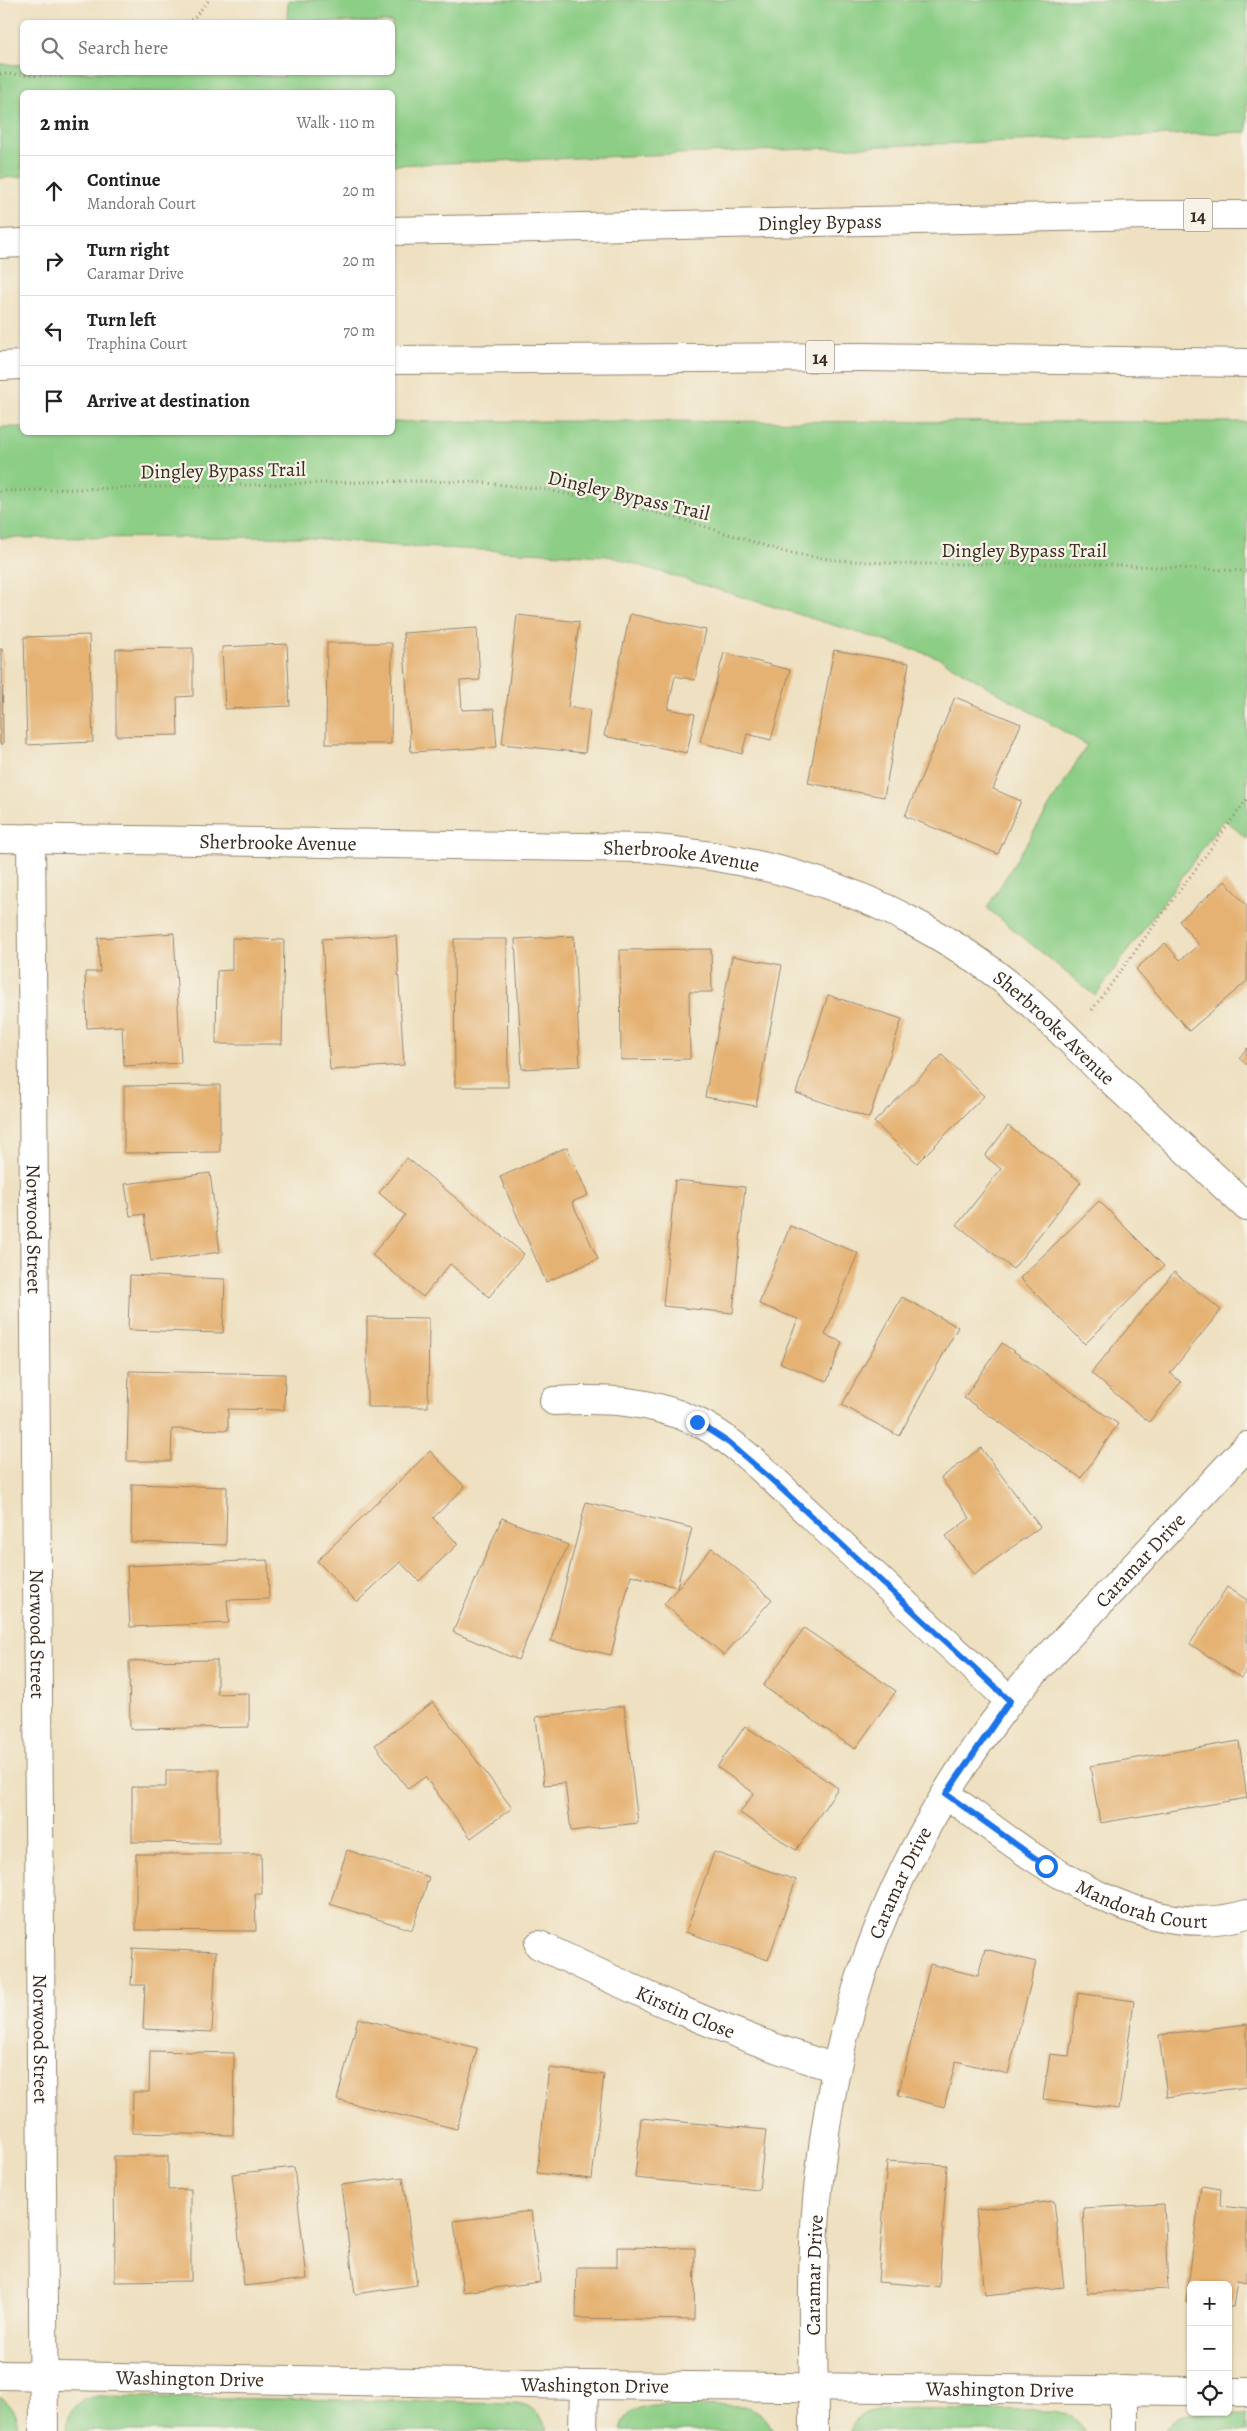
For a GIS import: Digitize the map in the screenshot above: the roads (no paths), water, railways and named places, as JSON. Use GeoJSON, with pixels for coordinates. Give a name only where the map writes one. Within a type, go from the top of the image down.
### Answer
{"type":"FeatureCollection","features":[{"type":"Feature","properties":{"kind":"main road","name":"Dingley Bypass"},"geometry":{"type":"LineString","coordinates":[[395,231],[1148,215],[1247,215]]}},
{"type":"Feature","properties":{"kind":"main road"},"geometry":{"type":"LineString","coordinates":[[0,244],[20,243]]}},
{"type":"Feature","properties":{"kind":"main road","name":"14"},"geometry":{"type":"LineString","coordinates":[[395,360],[864,357],[1247,363]]}},
{"type":"Feature","properties":{"kind":"main road"},"geometry":{"type":"LineString","coordinates":[[0,366],[20,365]]}},
{"type":"Feature","properties":{"kind":"main road","name":"Sherbrooke Avenue"},"geometry":{"type":"LineString","coordinates":[[0,838],[593,846],[703,853],[754,862],[810,878],[858,896],[913,922],[964,953],[1018,992],[1247,1208]]}},
{"type":"Feature","properties":{"kind":"main road","name":"Norwood Street"},"geometry":{"type":"LineString","coordinates":[[31,838],[44,2431]]}},
{"type":"Feature","properties":{"kind":"main road"},"geometry":{"type":"LineString","coordinates":[[554,1401],[592,1399],[658,1406],[697,1422],[729,1443],[771,1479],[1010,1701]]}},
{"type":"Feature","properties":{"kind":"main road","name":"Caramar Drive"},"geometry":{"type":"LineString","coordinates":[[814,2431],[817,2203],[824,2144],[836,2068],[860,1978],[880,1927],[911,1857],[946,1794],[1010,1701],[1247,1446]]}},
{"type":"Feature","properties":{"kind":"main road","name":"Mandorah Court"},"geometry":{"type":"LineString","coordinates":[[946,1794],[1046,1866],[1096,1894],[1128,1908],[1158,1916],[1188,1919],[1219,1920],[1247,1914]]}},
{"type":"Feature","properties":{"kind":"main road","name":"Kirstin Close"},"geometry":{"type":"LineString","coordinates":[[539,1945],[618,1983],[747,2038],[791,2055],[836,2068]]}},
{"type":"Feature","properties":{"kind":"main road","name":"Washington Drive"},"geometry":{"type":"LineString","coordinates":[[0,2375],[584,2385],[1187,2391]]}},
{"type":"Feature","properties":{"kind":"main road"},"geometry":{"type":"LineString","coordinates":[[584,2385],[584,2431]]}},
{"type":"Feature","properties":{"kind":"main road"},"geometry":{"type":"LineString","coordinates":[[1124,2390],[1124,2431]]}},
{"type":"Feature","properties":{"kind":"main road"},"geometry":{"type":"LineString","coordinates":[[1232,2392],[1247,2392]]}}]}
